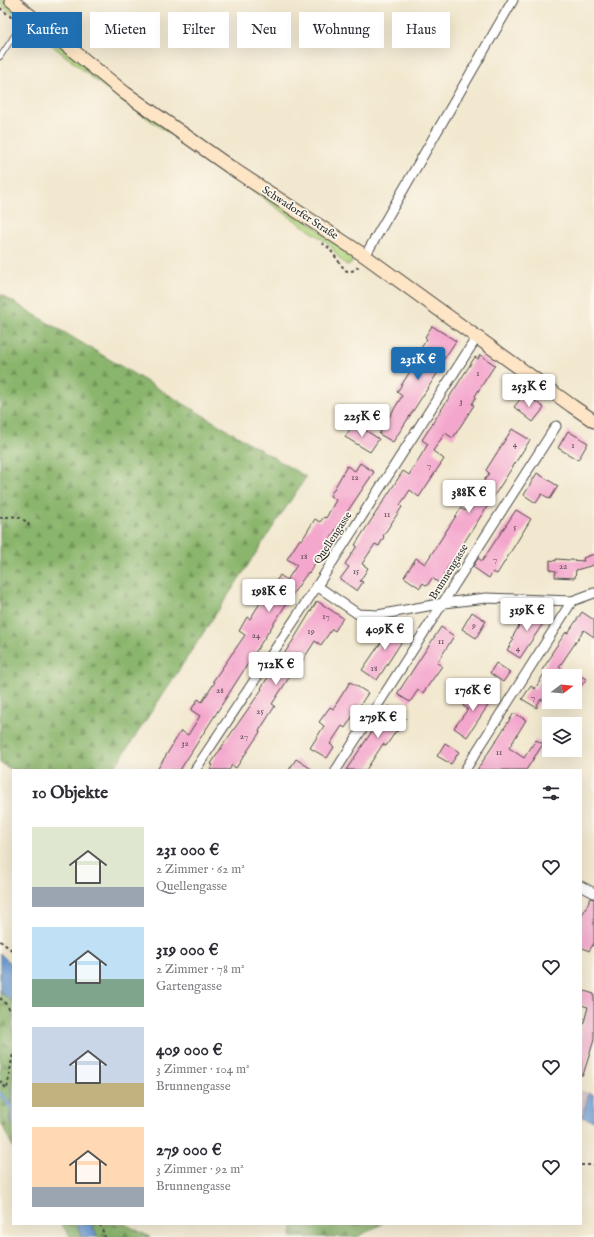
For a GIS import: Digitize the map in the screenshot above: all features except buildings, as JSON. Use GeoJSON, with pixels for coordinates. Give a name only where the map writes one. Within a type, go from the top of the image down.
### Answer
{"type":"FeatureCollection","features":[{"type":"Feature","properties":{"kind":"main road","name":"Schwadorfer Straße"},"geometry":{"type":"LineString","coordinates":[[11,0],[26,12]]}},
{"type":"Feature","properties":{"kind":"main road","name":"Schwadorfer Straße"},"geometry":{"type":"LineString","coordinates":[[70,48],[125,93],[230,167],[365,256],[594,421]]}},
{"type":"Feature","properties":{"kind":"street"},"geometry":{"type":"LineString","coordinates":[[365,256],[513,0]]}},
{"type":"Feature","properties":{"kind":"street","name":"Quellengasse"},"geometry":{"type":"LineString","coordinates":[[196,769],[317,586],[477,337]]}},
{"type":"Feature","properties":{"kind":"street","name":"Brunnengasse"},"geometry":{"type":"LineString","coordinates":[[337,769],[556,426]]}},
{"type":"Feature","properties":{"kind":"street"},"geometry":{"type":"LineString","coordinates":[[317,586],[358,614],[378,615],[444,603],[486,598],[572,601],[594,593]]}},
{"type":"Feature","properties":{"kind":"street"},"geometry":{"type":"LineString","coordinates":[[465,769],[572,601]]}},
{"type":"Feature","properties":{"kind":"street"},"geometry":{"type":"LineString","coordinates":[[582,887],[594,893]]}},
{"type":"Feature","properties":{"kind":"lane"},"geometry":{"type":"LineString","coordinates":[[0,57],[12,39]]}},
{"type":"Feature","properties":{"kind":"path"},"geometry":{"type":"LineString","coordinates":[[0,518],[16,516],[24,518],[31,528]]}},
{"type":"Feature","properties":{"kind":"path"},"geometry":{"type":"LineString","coordinates":[[0,941],[12,950]]}},
{"type":"Feature","properties":{"kind":"path"},"geometry":{"type":"LineString","coordinates":[[0,998],[12,1013]]}},
{"type":"Feature","properties":{"kind":"path"},"geometry":{"type":"LineString","coordinates":[[0,1081],[7,1090],[12,1059]]}},
{"type":"Feature","properties":{"kind":"path"},"geometry":{"type":"LineString","coordinates":[[582,1165],[594,1165]]}},
{"type":"Feature","properties":{"kind":"path"},"geometry":{"type":"LineString","coordinates":[[100,1225],[105,1237]]}},
{"type":"Feature","properties":{"kind":"shaded area"},"geometry":{"type":"Polygon","coordinates":[[[582,1091],[589,1093],[582,1116],[582,1091]]]}},
{"type":"Feature","properties":{"kind":"green space"},"geometry":{"type":"Polygon","coordinates":[[[0,0],[4,0],[17,10],[17,12],[12,12],[12,14],[0,4],[0,0]]]}},
{"type":"Feature","properties":{"kind":"green space"},"geometry":{"type":"Polygon","coordinates":[[[55,48],[64,48],[352,253],[352,263],[347,265],[344,263],[325,241],[114,95],[55,48]]]}},
{"type":"Feature","properties":{"kind":"green space"},"geometry":{"type":"Polygon","coordinates":[[[0,294],[306,477],[114,769],[12,769],[0,763],[0,294]]]}},
{"type":"Feature","properties":{"kind":"green space"},"geometry":{"type":"Polygon","coordinates":[[[0,991],[12,1001],[12,1094],[10,1120],[12,1124],[12,1145],[0,1120],[0,991]]]}},
{"type":"Feature","properties":{"kind":"green space"},"geometry":{"type":"Polygon","coordinates":[[[62,1225],[76,1225],[82,1237],[71,1237],[62,1225]]]}},
{"type":"Feature","properties":{"kind":"green space"},"geometry":{"type":"Polygon","coordinates":[[[92,1225],[127,1225],[150,1237],[97,1237],[92,1225]]]}},
{"type":"Feature","properties":{"kind":"green space"},"geometry":{"type":"Polygon","coordinates":[[[294,1225],[380,1225],[357,1237],[291,1237],[294,1225]]]}},
{"type":"Feature","properties":{"kind":"water"},"geometry":{"type":"Polygon","coordinates":[[[0,953],[12,965],[12,1001],[0,991],[0,953]]]}},
{"type":"Feature","properties":{"kind":"water"},"geometry":{"type":"Polygon","coordinates":[[[589,1093],[594,1095],[594,1121],[582,1117],[589,1093]]]}},
{"type":"Feature","properties":{"kind":"water"},"geometry":{"type":"Polygon","coordinates":[[[12,1094],[12,1124],[10,1120],[12,1094]]]}},
{"type":"Feature","properties":{"kind":"water"},"geometry":{"type":"Polygon","coordinates":[[[76,1225],[92,1225],[97,1237],[82,1237],[76,1225]]]}},
{"type":"Feature","properties":{"kind":"waterway"},"geometry":{"type":"LineString","coordinates":[[0,1093],[12,1109]]}}]}
